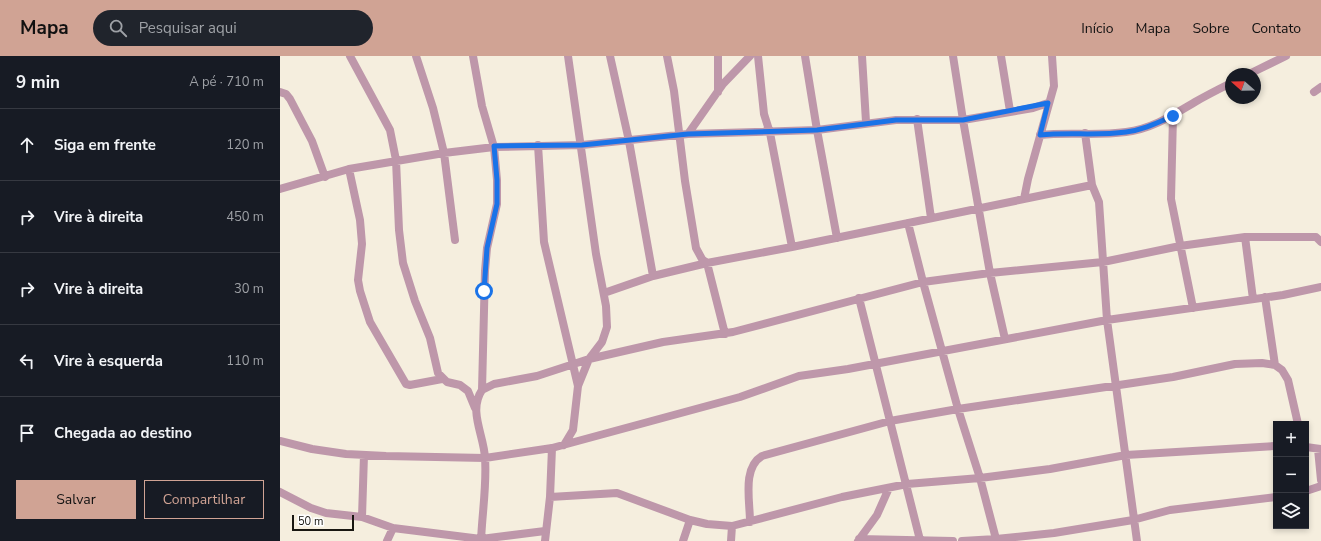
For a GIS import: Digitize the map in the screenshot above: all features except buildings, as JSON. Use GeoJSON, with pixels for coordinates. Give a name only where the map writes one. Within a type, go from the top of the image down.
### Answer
{"type":"FeatureCollection","features":[{"type":"Feature","properties":{"kind":"street"},"geometry":{"type":"LineString","coordinates":[[350,56],[390,130],[396,160],[399,230],[403,263],[414,301],[430,338],[438,373],[446,382],[460,386],[468,391],[476,409],[485,458],[481,540]]}},
{"type":"Feature","properties":{"kind":"street"},"geometry":{"type":"LineString","coordinates":[[416,56],[433,108],[444,153],[455,240]]}},
{"type":"Feature","properties":{"kind":"street"},"geometry":{"type":"LineString","coordinates":[[472,56],[482,106],[494,146],[497,180],[497,204],[487,248],[485,271],[482,390],[479,395],[476,409]]}},
{"type":"Feature","properties":{"kind":"street"},"geometry":{"type":"LineString","coordinates":[[564,445],[573,430],[578,386],[589,359],[602,342],[607,327],[604,293],[583,166],[582,145],[568,56]]}},
{"type":"Feature","properties":{"kind":"street"},"geometry":{"type":"LineString","coordinates":[[610,56],[629,141],[653,276]]}},
{"type":"Feature","properties":{"kind":"street"},"geometry":{"type":"LineString","coordinates":[[667,56],[674,91],[696,248],[702,259],[707,263],[725,334]]}},
{"type":"Feature","properties":{"kind":"street"},"geometry":{"type":"LineString","coordinates":[[718,56],[718,92]]}},
{"type":"Feature","properties":{"kind":"street"},"geometry":{"type":"LineString","coordinates":[[688,134],[718,92],[750,56]]}},
{"type":"Feature","properties":{"kind":"street"},"geometry":{"type":"LineString","coordinates":[[758,56],[764,114],[770,133],[792,247]]}},
{"type":"Feature","properties":{"kind":"street"},"geometry":{"type":"LineString","coordinates":[[805,56],[837,238]]}},
{"type":"Feature","properties":{"kind":"street"},"geometry":{"type":"LineString","coordinates":[[862,56],[866,122]]}},
{"type":"Feature","properties":{"kind":"street"},"geometry":{"type":"LineString","coordinates":[[954,56],[963,120],[980,208],[990,273],[1004,339]]}},
{"type":"Feature","properties":{"kind":"street"},"geometry":{"type":"LineString","coordinates":[[1001,56],[1010,111]]}},
{"type":"Feature","properties":{"kind":"street"},"geometry":{"type":"LineString","coordinates":[[1024,199],[1048,103],[1054,86],[1052,56]]}},
{"type":"Feature","properties":{"kind":"street"},"geometry":{"type":"LineString","coordinates":[[1261,68],[1286,56]]}},
{"type":"Feature","properties":{"kind":"street"},"geometry":{"type":"LineString","coordinates":[[1040,135],[1085,133],[1107,134],[1147,128],[1173,116],[1225,86]]}},
{"type":"Feature","properties":{"kind":"street"},"geometry":{"type":"LineString","coordinates":[[280,92],[286,94],[290,99],[312,141],[325,177]]}},
{"type":"Feature","properties":{"kind":"street"},"geometry":{"type":"LineString","coordinates":[[280,189],[349,169],[396,160],[494,146],[582,145],[688,134],[770,133],[817,130],[866,122],[917,119],[963,120],[1048,103]]}},
{"type":"Feature","properties":{"kind":"street"},"geometry":{"type":"LineString","coordinates":[[1173,116],[1171,200],[1193,308]]}},
{"type":"Feature","properties":{"kind":"street"},"geometry":{"type":"LineString","coordinates":[[917,119],[931,218]]}},
{"type":"Feature","properties":{"kind":"street"},"geometry":{"type":"LineString","coordinates":[[1085,133],[1092,185],[1099,202],[1107,320],[1137,541]]}},
{"type":"Feature","properties":{"kind":"street"},"geometry":{"type":"LineString","coordinates":[[538,145],[544,242],[578,386]]}},
{"type":"Feature","properties":{"kind":"street"},"geometry":{"type":"LineString","coordinates":[[349,169],[360,220],[362,252],[358,280],[370,322],[406,384],[410,386],[442,379]]}},
{"type":"Feature","properties":{"kind":"street"},"geometry":{"type":"LineString","coordinates":[[604,293],[653,276],[707,263],[837,238],[1092,185]]}},
{"type":"Feature","properties":{"kind":"street"},"geometry":{"type":"LineString","coordinates":[[908,223],[958,409],[980,478],[996,539]]}},
{"type":"Feature","properties":{"kind":"street"},"geometry":{"type":"LineString","coordinates":[[482,390],[494,384],[537,376],[589,359],[663,342],[725,334],[923,282],[990,273],[1103,262],[1180,246],[1245,237],[1316,238],[1321,242]]}},
{"type":"Feature","properties":{"kind":"street"},"geometry":{"type":"LineString","coordinates":[[1245,237],[1253,299]]}},
{"type":"Feature","properties":{"kind":"street"},"geometry":{"type":"LineString","coordinates":[[280,441],[312,449],[364,455],[485,458],[564,445],[740,397],[799,376],[875,364],[1107,320],[1253,299],[1321,287]]}},
{"type":"Feature","properties":{"kind":"street"},"geometry":{"type":"LineString","coordinates":[[1265,297],[1275,365],[1288,380],[1297,421]]}},
{"type":"Feature","properties":{"kind":"street"},"geometry":{"type":"LineString","coordinates":[[859,298],[920,540]]}},
{"type":"Feature","properties":{"kind":"street"},"geometry":{"type":"LineString","coordinates":[[750,522],[750,475],[752,465],[762,456],[890,421],[1116,384],[1173,377],[1235,364],[1262,363],[1275,365]]}},
{"type":"Feature","properties":{"kind":"street"},"geometry":{"type":"LineString","coordinates":[[550,497],[617,493],[690,520],[707,524],[732,526],[842,497],[907,484],[980,478],[1050,469],[1126,455],[1273,446]]}},
{"type":"Feature","properties":{"kind":"street"},"geometry":{"type":"LineString","coordinates":[[1309,447],[1320,449],[1321,480]]}},
{"type":"Feature","properties":{"kind":"street"},"geometry":{"type":"LineString","coordinates":[[545,541],[550,497],[552,448]]}},
{"type":"Feature","properties":{"kind":"street"},"geometry":{"type":"LineString","coordinates":[[362,517],[364,455]]}},
{"type":"Feature","properties":{"kind":"street"},"geometry":{"type":"LineString","coordinates":[[1309,490],[1321,486]]}},
{"type":"Feature","properties":{"kind":"street"},"geometry":{"type":"LineString","coordinates":[[859,540],[877,515],[889,488]]}},
{"type":"Feature","properties":{"kind":"street"},"geometry":{"type":"LineString","coordinates":[[280,492],[311,508],[326,513],[362,517],[393,528],[481,540],[545,531]]}},
{"type":"Feature","properties":{"kind":"street"},"geometry":{"type":"LineString","coordinates":[[962,541],[996,539],[1133,520],[1170,510],[1273,497]]}},
{"type":"Feature","properties":{"kind":"street"},"geometry":{"type":"LineString","coordinates":[[683,541],[690,520]]}},
{"type":"Feature","properties":{"kind":"street"},"geometry":{"type":"LineString","coordinates":[[731,541],[732,526]]}},
{"type":"Feature","properties":{"kind":"street"},"geometry":{"type":"LineString","coordinates":[[387,541],[393,528]]}},
{"type":"Feature","properties":{"kind":"street"},"geometry":{"type":"LineString","coordinates":[[859,540],[952,541]]}},
{"type":"Feature","properties":{"kind":"route"},"geometry":{"type":"LineString","coordinates":[[484,291],[487,248],[497,204],[497,180],[494,146],[582,145],[688,134],[770,133],[817,130],[866,122],[896,120],[963,120],[1033,108],[1048,103],[1040,135],[1059,133],[1107,134],[1126,132],[1147,128],[1173,116]]}}]}
